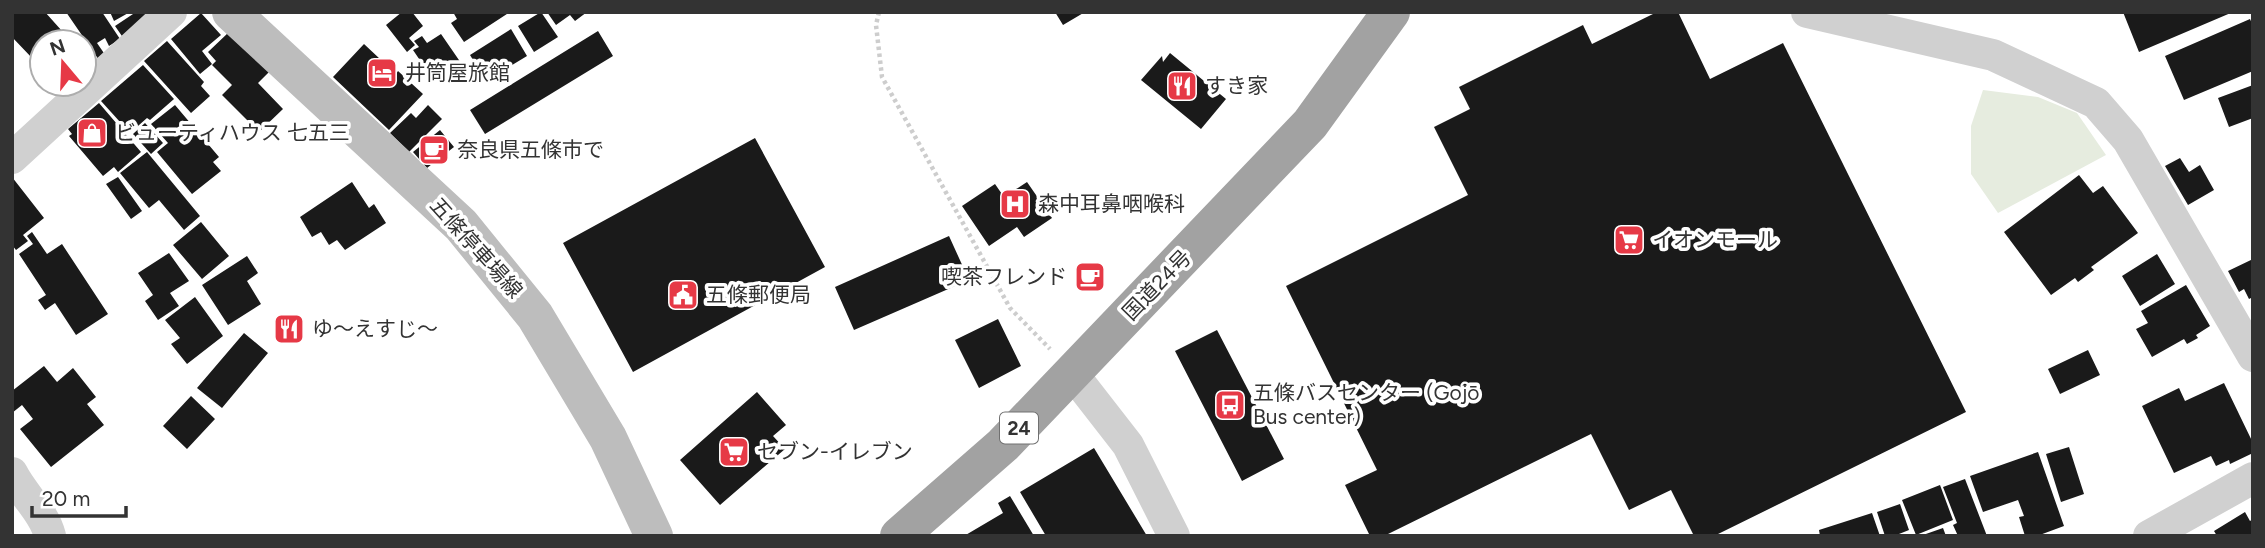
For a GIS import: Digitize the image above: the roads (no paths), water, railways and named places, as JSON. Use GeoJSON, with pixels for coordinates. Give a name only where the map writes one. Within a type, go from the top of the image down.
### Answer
{"type":"FeatureCollection","features":[{"type":"Feature","properties":{"kind":"highway","name":"国道24号"},"geometry":{"type":"LineString","coordinates":[[899,536],[1003,445],[1310,124],[1391,12]]}},
{"type":"Feature","properties":{"kind":"main road","name":"五條停車場線"},"geometry":{"type":"LineString","coordinates":[[231,12],[461,225],[527,306],[608,438],[653,536]]}},
{"type":"Feature","properties":{"kind":"street"},"geometry":{"type":"LineString","coordinates":[[12,158],[172,12]]}},
{"type":"Feature","properties":{"kind":"street"},"geometry":{"type":"LineString","coordinates":[[1807,12],[1993,55],[2096,103],[2129,140],[2253,356]]}},
{"type":"Feature","properties":{"kind":"street"},"geometry":{"type":"LineString","coordinates":[[1072,373],[1128,444],[1174,536]]}},
{"type":"Feature","properties":{"kind":"street"},"geometry":{"type":"LineString","coordinates":[[12,472],[19,487],[47,523],[50,536]]}},
{"type":"Feature","properties":{"kind":"street"},"geometry":{"type":"LineString","coordinates":[[2149,536],[2253,478]]}},
{"type":"Feature","properties":{"kind":"place","name":"井筒屋旅館"},"geometry":{"type":"Point","coordinates":[382,73]}},
{"type":"Feature","properties":{"kind":"place","name":"すき家"},"geometry":{"type":"Point","coordinates":[1182,86]}},
{"type":"Feature","properties":{"kind":"place","name":"ビューティハウス 七五三"},"geometry":{"type":"Point","coordinates":[92,133]}},
{"type":"Feature","properties":{"kind":"place","name":"奈良県五條市で"},"geometry":{"type":"Point","coordinates":[434,150]}},
{"type":"Feature","properties":{"kind":"place","name":"森中耳鼻咽喉科"},"geometry":{"type":"Point","coordinates":[1015,204]}},
{"type":"Feature","properties":{"kind":"place","name":"イオンモール"},"geometry":{"type":"Point","coordinates":[1629,240]}},
{"type":"Feature","properties":{"kind":"place","name":"喫茶フレンド"},"geometry":{"type":"Point","coordinates":[1090,277]}},
{"type":"Feature","properties":{"kind":"place","name":"五條郵便局"},"geometry":{"type":"Point","coordinates":[683,295]}},
{"type":"Feature","properties":{"kind":"place","name":"ゆ～えすじ～"},"geometry":{"type":"Point","coordinates":[289,329]}},
{"type":"Feature","properties":{"kind":"place","name":"五條バスセンター (Gojō Bus center)"},"geometry":{"type":"Point","coordinates":[1230,405]}},
{"type":"Feature","properties":{"kind":"place","name":"セブン-イレブン"},"geometry":{"type":"Point","coordinates":[734,452]}}]}
